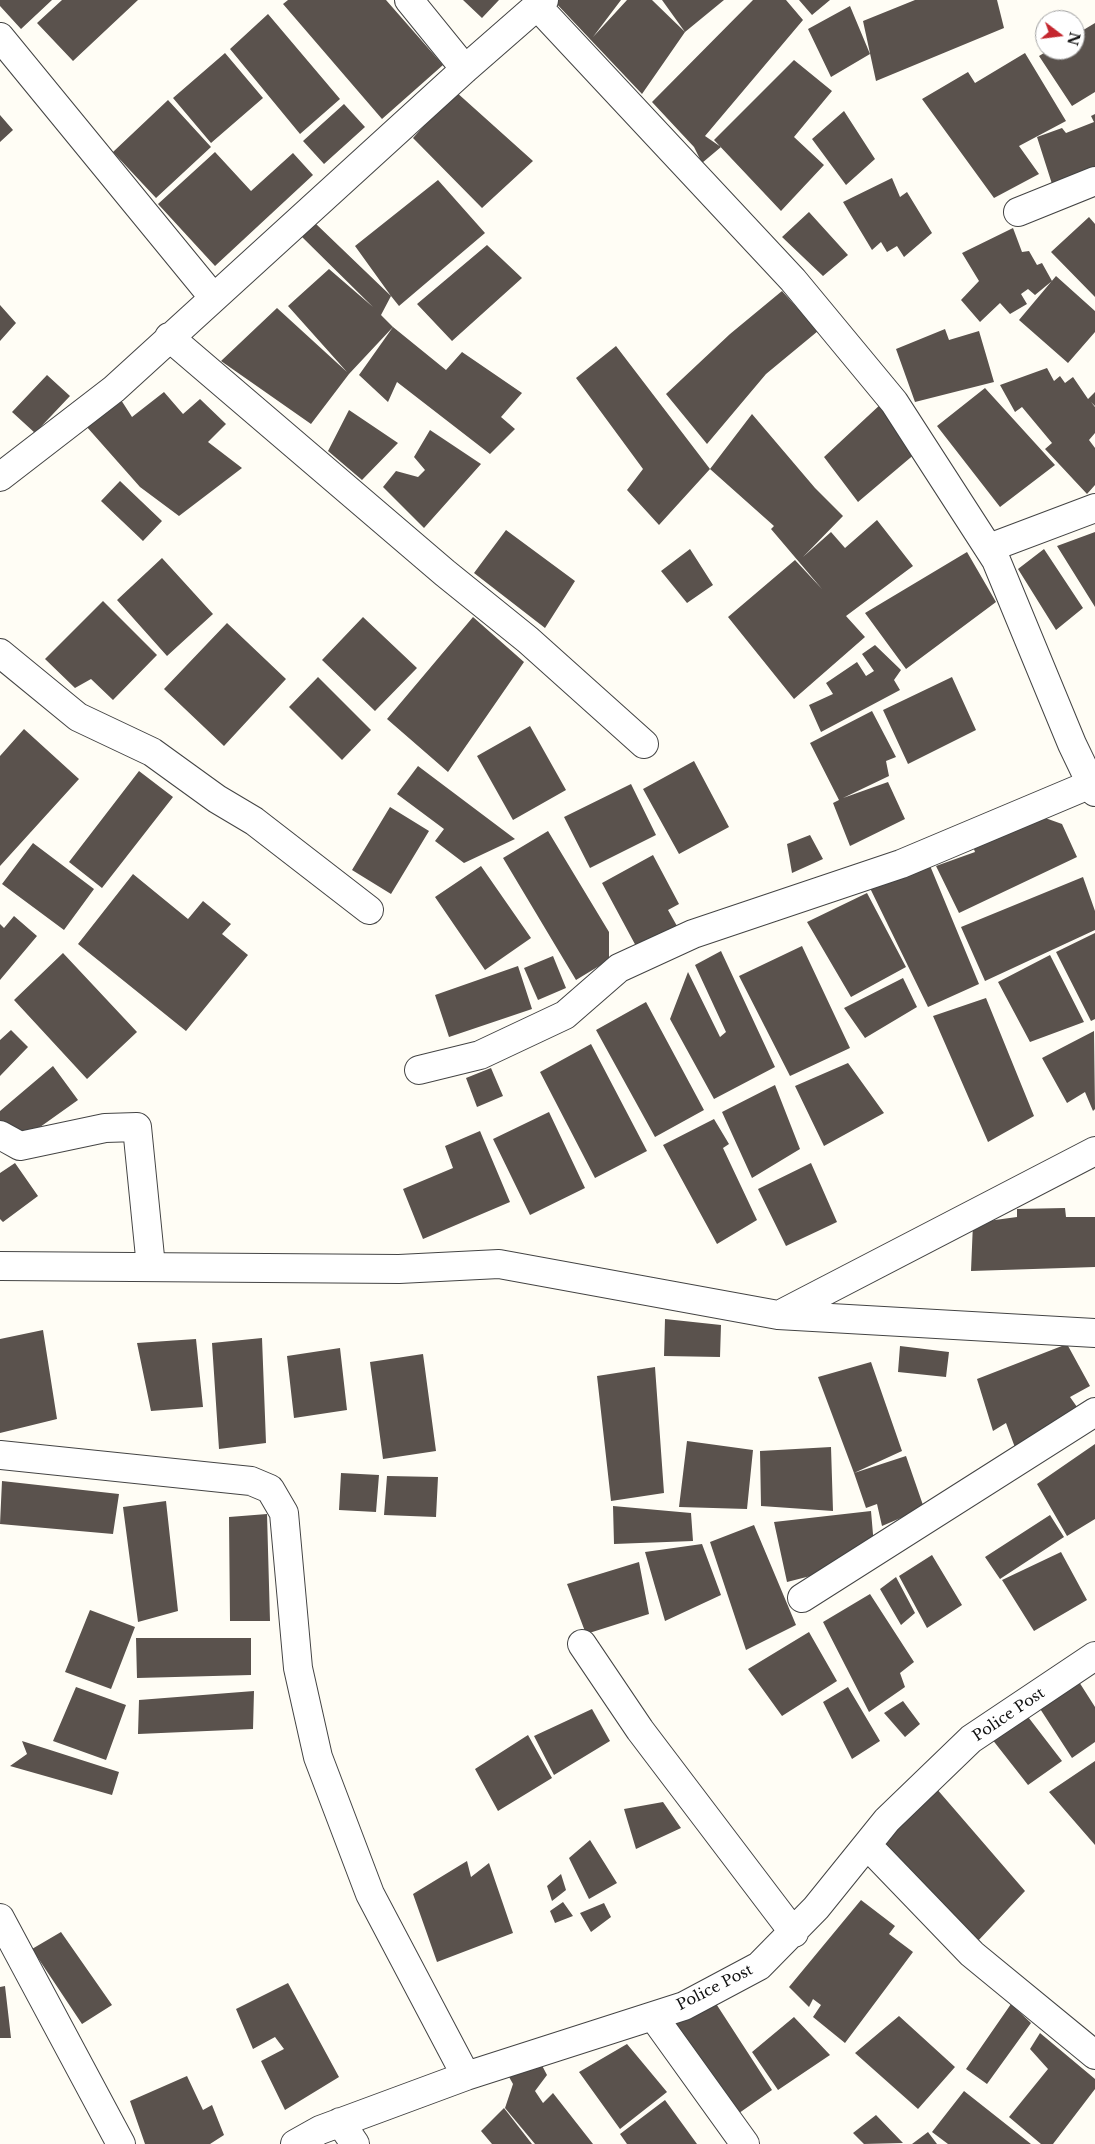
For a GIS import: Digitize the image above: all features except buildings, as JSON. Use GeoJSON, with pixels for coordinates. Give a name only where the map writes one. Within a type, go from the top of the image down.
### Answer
{"type":"FeatureCollection","features":[{"type":"Feature","properties":{"kind":"street"},"geometry":{"type":"LineString","coordinates":[[409,0],[465,69]]}},
{"type":"Feature","properties":{"kind":"street"},"geometry":{"type":"LineString","coordinates":[[0,477],[114,389],[465,69],[541,4],[793,280],[894,402],[996,560],[1072,744],[1093,788],[900,864],[693,934],[619,968],[566,1014],[480,1055],[419,1070]]}},
{"type":"Feature","properties":{"kind":"street"},"geometry":{"type":"LineString","coordinates":[[0,37],[213,297]]}},
{"type":"Feature","properties":{"kind":"street"},"geometry":{"type":"LineString","coordinates":[[1018,212],[1095,181]]}},
{"type":"Feature","properties":{"kind":"street"},"geometry":{"type":"LineString","coordinates":[[169,337],[445,573],[528,640],[644,744]]}},
{"type":"Feature","properties":{"kind":"street"},"geometry":{"type":"LineString","coordinates":[[989,548],[1095,508]]}},
{"type":"Feature","properties":{"kind":"street"},"geometry":{"type":"LineString","coordinates":[[0,653],[78,717],[152,752],[217,799],[254,820],[369,910]]}},
{"type":"Feature","properties":{"kind":"street"},"geometry":{"type":"LineString","coordinates":[[0,1135],[20,1146],[105,1128],[136,1127],[151,1267]]}},
{"type":"Feature","properties":{"kind":"street"},"geometry":{"type":"LineString","coordinates":[[778,1315],[1095,1150]]}},
{"type":"Feature","properties":{"kind":"street"},"geometry":{"type":"LineString","coordinates":[[0,1266],[399,1269],[499,1264],[778,1315],[1095,1333]]}},
{"type":"Feature","properties":{"kind":"street"},"geometry":{"type":"LineString","coordinates":[[802,1598],[1095,1412]]}},
{"type":"Feature","properties":{"kind":"street"},"geometry":{"type":"LineString","coordinates":[[0,1454],[251,1481],[270,1489],[284,1513],[298,1668],[318,1757],[370,1894],[466,2076]]}},
{"type":"Feature","properties":{"kind":"street"},"geometry":{"type":"LineString","coordinates":[[582,1644],[640,1730],[794,1933]]}},
{"type":"Feature","properties":{"kind":"street","name":"Police Post"},"geometry":{"type":"LineString","coordinates":[[294,2144],[340,2122],[466,2076],[684,2006],[759,1966],[794,1933],[887,1820],[971,1739],[1095,1656]]}},
{"type":"Feature","properties":{"kind":"street"},"geometry":{"type":"LineString","coordinates":[[867,1845],[972,1954],[1095,2055]]}},
{"type":"Feature","properties":{"kind":"street"},"geometry":{"type":"LineString","coordinates":[[0,1918],[122,2144]]}},
{"type":"Feature","properties":{"kind":"street"},"geometry":{"type":"LineString","coordinates":[[652,2016],[745,2144]]}},
{"type":"Feature","properties":{"kind":"street"},"geometry":{"type":"LineString","coordinates":[[340,2122],[355,2144]]}}]}
